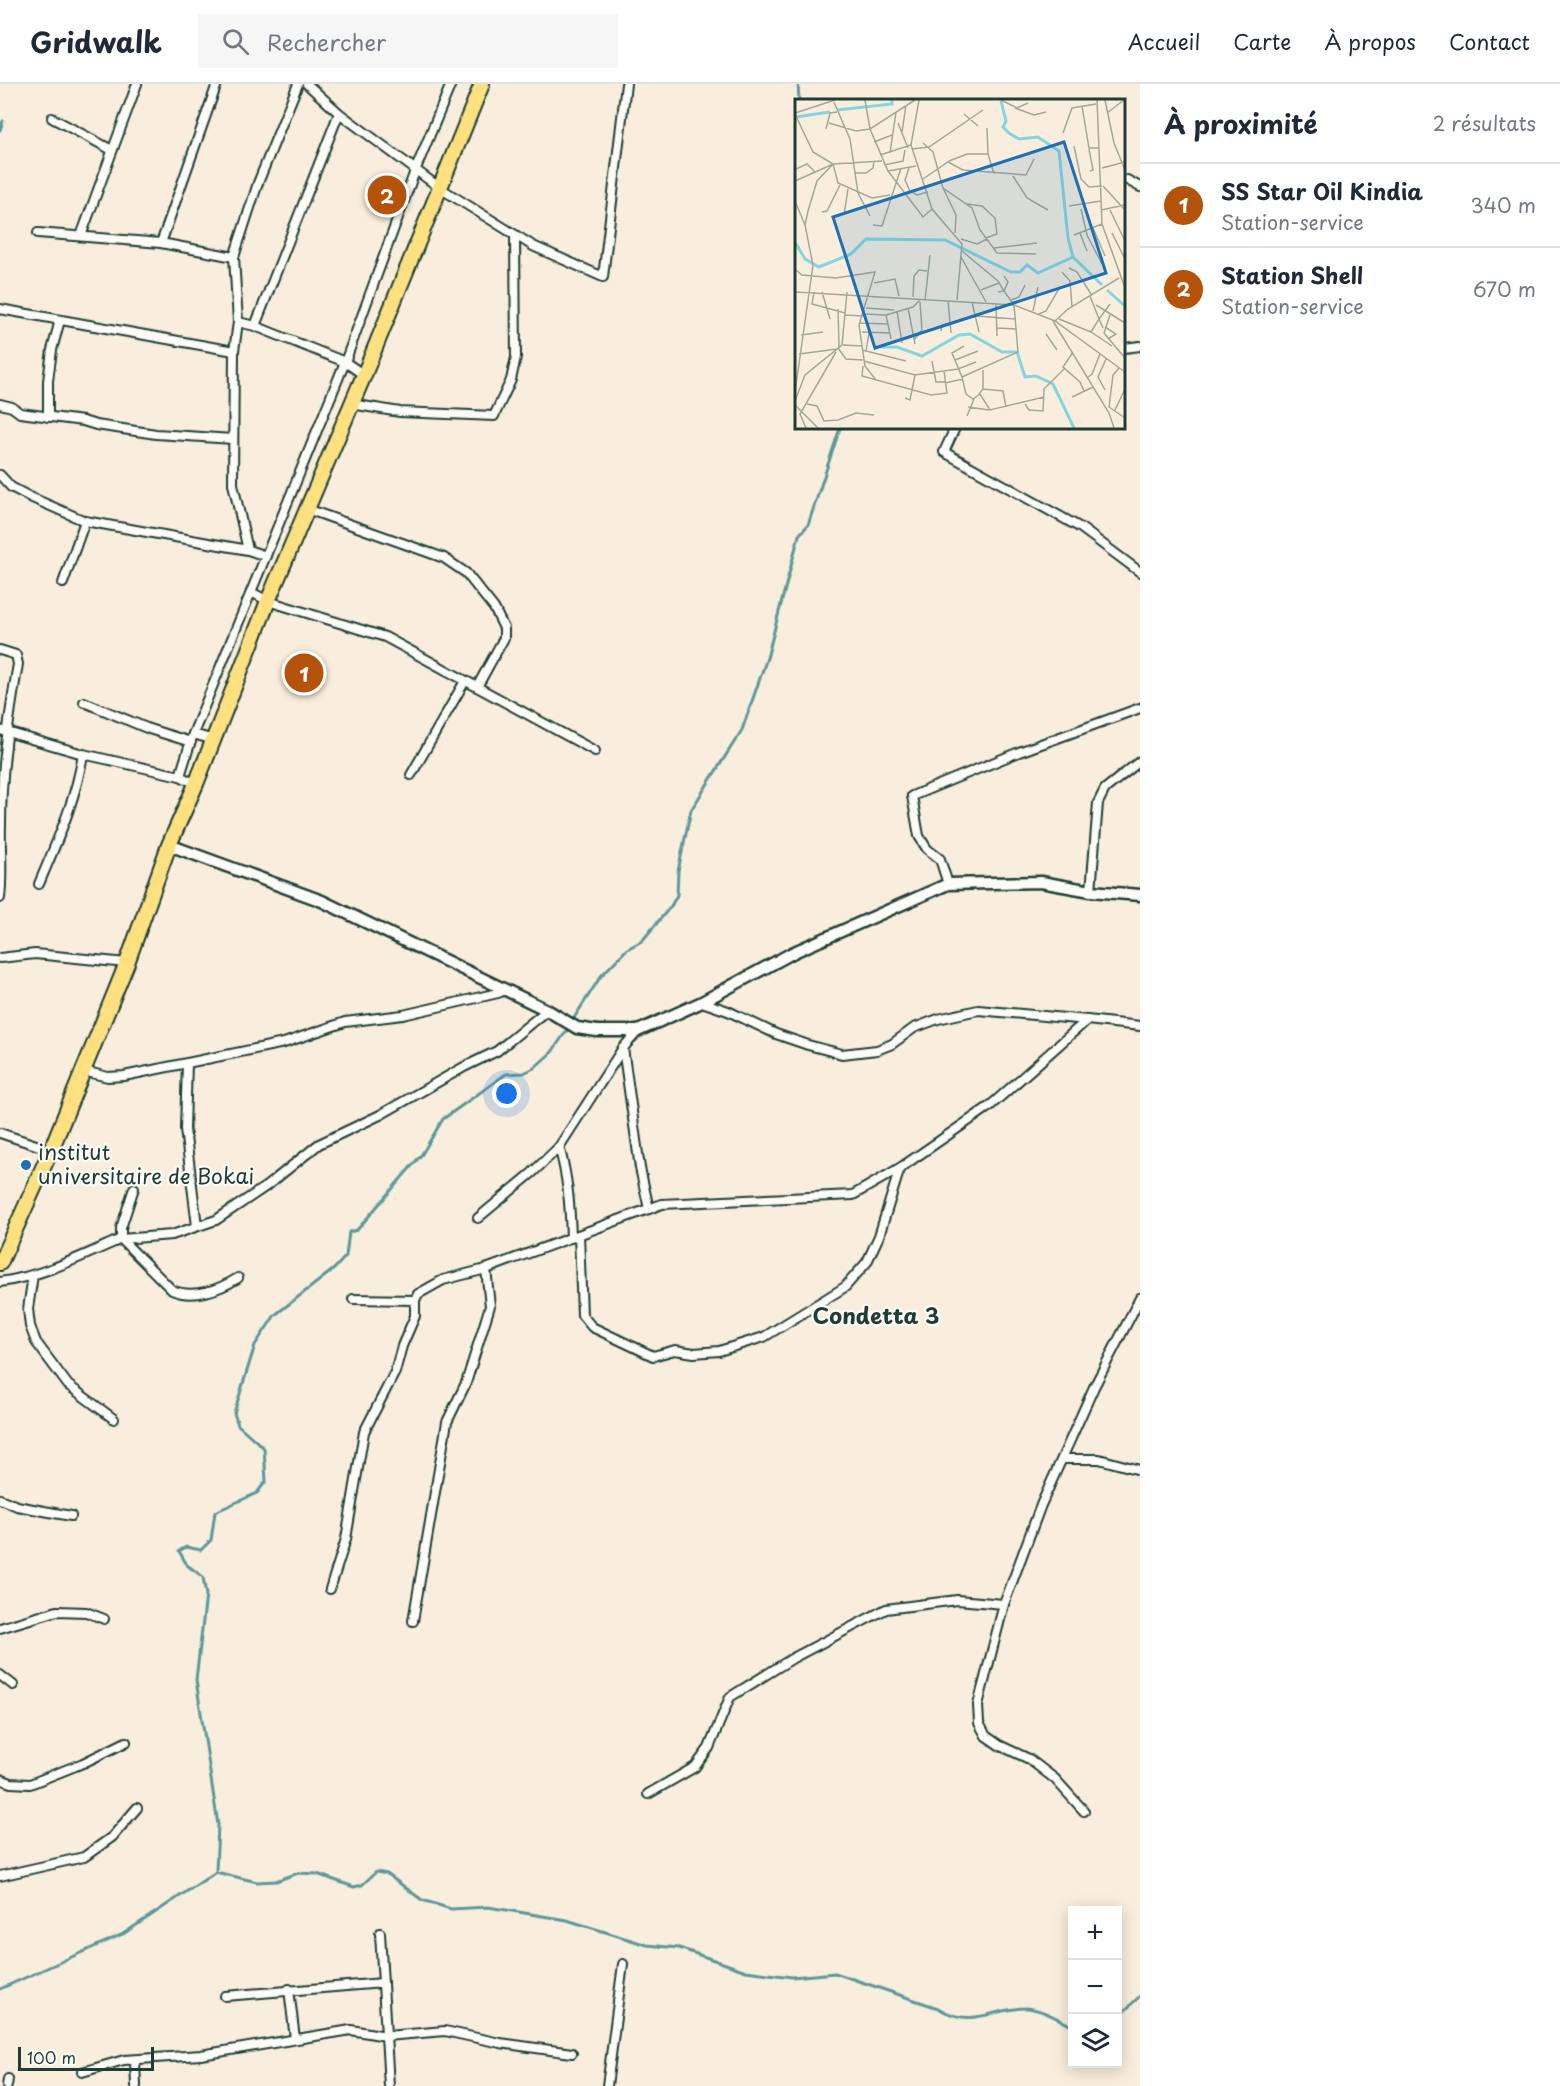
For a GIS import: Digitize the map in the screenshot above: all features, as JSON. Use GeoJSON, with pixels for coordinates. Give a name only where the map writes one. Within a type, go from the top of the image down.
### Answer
{"type":"FeatureCollection","features":[{"type":"Feature","properties":{"kind":"highway"},"geometry":{"type":"LineString","coordinates":[[0,1263],[51,1150],[127,963],[169,845],[482,84]]}},
{"type":"Feature","properties":{"kind":"street"},"geometry":{"type":"LineString","coordinates":[[81,236],[137,84]]}},
{"type":"Feature","properties":{"kind":"street"},"geometry":{"type":"LineString","coordinates":[[161,243],[217,84]]}},
{"type":"Feature","properties":{"kind":"street"},"geometry":{"type":"LineString","coordinates":[[249,550],[233,484],[234,351],[238,322],[234,257],[258,183],[298,84]]}},
{"type":"Feature","properties":{"kind":"street"},"geometry":{"type":"LineString","coordinates":[[307,84],[339,113],[440,188],[533,246],[603,277],[626,84]]}},
{"type":"Feature","properties":{"kind":"street"},"geometry":{"type":"LineString","coordinates":[[180,776],[192,738],[345,362],[415,171],[450,84]]}},
{"type":"Feature","properties":{"kind":"street"},"geometry":{"type":"LineString","coordinates":[[255,326],[339,113]]}},
{"type":"Feature","properties":{"kind":"street"},"geometry":{"type":"LineString","coordinates":[[52,118],[112,150]]}},
{"type":"Feature","properties":{"kind":"street"},"geometry":{"type":"LineString","coordinates":[[1127,180],[1140,187]]}},
{"type":"Feature","properties":{"kind":"street"},"geometry":{"type":"LineString","coordinates":[[38,233],[161,243],[234,257]]}},
{"type":"Feature","properties":{"kind":"street"},"geometry":{"type":"LineString","coordinates":[[351,404],[400,412],[494,416],[511,380],[516,357],[515,235]]}},
{"type":"Feature","properties":{"kind":"street"},"geometry":{"type":"LineString","coordinates":[[0,309],[234,351]]}},
{"type":"Feature","properties":{"kind":"street"},"geometry":{"type":"LineString","coordinates":[[48,417],[48,381],[52,350],[60,320]]}},
{"type":"Feature","properties":{"kind":"street"},"geometry":{"type":"LineString","coordinates":[[238,322],[255,326],[345,362],[364,375]]}},
{"type":"Feature","properties":{"kind":"street"},"geometry":{"type":"LineString","coordinates":[[1125,348],[1140,346]]}},
{"type":"Feature","properties":{"kind":"street"},"geometry":{"type":"LineString","coordinates":[[0,404],[12,407],[20,413],[83,421],[96,425],[156,434],[233,439]]}},
{"type":"Feature","properties":{"kind":"street"},"geometry":{"type":"LineString","coordinates":[[955,429],[944,452],[1081,528],[1140,572]]}},
{"type":"Feature","properties":{"kind":"street"},"geometry":{"type":"LineString","coordinates":[[0,475],[11,487],[84,521],[249,550],[266,556]]}},
{"type":"Feature","properties":{"kind":"street"},"geometry":{"type":"LineString","coordinates":[[307,509],[444,558],[466,573],[494,608],[504,628],[504,638],[477,687]]}},
{"type":"Feature","properties":{"kind":"street"},"geometry":{"type":"LineString","coordinates":[[63,583],[84,521]]}},
{"type":"Feature","properties":{"kind":"street"},"geometry":{"type":"LineString","coordinates":[[251,592],[268,601],[385,637],[595,751]]}},
{"type":"Feature","properties":{"kind":"street"},"geometry":{"type":"LineString","coordinates":[[0,650],[16,655],[18,664],[3,730],[0,898]]}},
{"type":"Feature","properties":{"kind":"street"},"geometry":{"type":"LineString","coordinates":[[411,775],[465,681]]}},
{"type":"Feature","properties":{"kind":"street"},"geometry":{"type":"LineString","coordinates":[[84,702],[149,729],[214,740]]}},
{"type":"Feature","properties":{"kind":"street"},"geometry":{"type":"LineString","coordinates":[[948,884],[940,859],[927,849],[920,836],[912,796],[1019,752],[1140,708]]}},
{"type":"Feature","properties":{"kind":"street"},"geometry":{"type":"LineString","coordinates":[[3,730],[84,754],[180,776],[196,784]]}},
{"type":"Feature","properties":{"kind":"street"},"geometry":{"type":"LineString","coordinates":[[39,884],[67,819],[79,781],[84,754]]}},
{"type":"Feature","properties":{"kind":"street"},"geometry":{"type":"LineString","coordinates":[[1091,891],[1098,803],[1105,789],[1140,761]]}},
{"type":"Feature","properties":{"kind":"street"},"geometry":{"type":"LineString","coordinates":[[169,845],[322,901],[547,1010],[577,1028],[597,1031],[638,1031]]}},
{"type":"Feature","properties":{"kind":"street"},"geometry":{"type":"LineString","coordinates":[[478,1218],[559,1147],[623,1048],[638,1031],[702,1002],[794,952],[948,884],[1041,882],[1091,891],[1140,895]]}},
{"type":"Feature","properties":{"kind":"street"},"geometry":{"type":"LineString","coordinates":[[0,958],[35,954],[127,963]]}},
{"type":"Feature","properties":{"kind":"street"},"geometry":{"type":"LineString","coordinates":[[82,1071],[108,1077],[124,1076],[284,1043],[345,1022],[403,1014],[505,990]]}},
{"type":"Feature","properties":{"kind":"street"},"geometry":{"type":"LineString","coordinates":[[702,1002],[728,1011],[776,1034],[842,1054],[878,1050],[892,1044],[914,1028],[938,1019],[978,1010],[1140,1026]]}},
{"type":"Feature","properties":{"kind":"street"},"geometry":{"type":"LineString","coordinates":[[0,1282],[53,1268],[121,1239],[172,1235],[216,1220],[268,1185],[319,1144],[380,1115],[497,1051],[547,1010]]}},
{"type":"Feature","properties":{"kind":"street"},"geometry":{"type":"LineString","coordinates":[[330,1588],[346,1539],[364,1432],[395,1372],[402,1346],[415,1316],[415,1300],[418,1294],[443,1280],[486,1269],[662,1204],[853,1195],[900,1168],[990,1106],[1087,1020]]}},
{"type":"Feature","properties":{"kind":"street"},"geometry":{"type":"LineString","coordinates":[[623,1048],[640,1167],[649,1209]]}},
{"type":"Feature","properties":{"kind":"street"},"geometry":{"type":"LineString","coordinates":[[187,1062],[185,1129],[197,1226]]}},
{"type":"Feature","properties":{"kind":"street"},"geometry":{"type":"LineString","coordinates":[[0,1133],[51,1150]]}},
{"type":"Feature","properties":{"kind":"street"},"geometry":{"type":"LineString","coordinates":[[559,1147],[566,1170],[582,1315],[592,1327],[653,1356],[675,1350],[694,1353],[718,1351],[764,1337],[845,1287],[867,1262],[871,1254],[879,1236],[900,1168]]}},
{"type":"Feature","properties":{"kind":"street"},"geometry":{"type":"LineString","coordinates":[[134,1188],[121,1228],[121,1239],[172,1290],[182,1294],[223,1288],[238,1278]]}},
{"type":"Feature","properties":{"kind":"street"},"geometry":{"type":"LineString","coordinates":[[414,1622],[447,1422],[466,1383],[490,1306],[486,1269]]}},
{"type":"Feature","properties":{"kind":"street"},"geometry":{"type":"LineString","coordinates":[[33,1275],[28,1309],[30,1326],[36,1342],[68,1385],[114,1419]]}},
{"type":"Feature","properties":{"kind":"street"},"geometry":{"type":"LineString","coordinates":[[1084,1812],[1055,1779],[1029,1759],[999,1745],[986,1736],[978,1724],[978,1705],[1004,1604],[1041,1505],[1094,1387],[1140,1298]]}},
{"type":"Feature","properties":{"kind":"street"},"geometry":{"type":"LineString","coordinates":[[353,1299],[415,1300]]}},
{"type":"Feature","properties":{"kind":"street"},"geometry":{"type":"LineString","coordinates":[[1062,1460],[1100,1459],[1140,1470]]}},
{"type":"Feature","properties":{"kind":"street"},"geometry":{"type":"LineString","coordinates":[[0,1499],[18,1506],[71,1516]]}},
{"type":"Feature","properties":{"kind":"street"},"geometry":{"type":"LineString","coordinates":[[648,1794],[695,1767],[709,1748],[730,1697],[793,1658],[886,1609],[957,1600],[1004,1604]]}},
{"type":"Feature","properties":{"kind":"street"},"geometry":{"type":"LineString","coordinates":[[0,1628],[57,1611],[86,1612],[104,1619]]}},
{"type":"Feature","properties":{"kind":"street"},"geometry":{"type":"LineString","coordinates":[[0,1675],[13,1685]]}},
{"type":"Feature","properties":{"kind":"street"},"geometry":{"type":"LineString","coordinates":[[0,1779],[11,1783],[30,1784],[84,1763],[126,1742]]}},
{"type":"Feature","properties":{"kind":"street"},"geometry":{"type":"LineString","coordinates":[[0,1876],[84,1857],[112,1837],[137,1808]]}},
{"type":"Feature","properties":{"kind":"street"},"geometry":{"type":"LineString","coordinates":[[380,1933],[388,2086]]}},
{"type":"Feature","properties":{"kind":"street"},"geometry":{"type":"LineString","coordinates":[[607,2086],[623,1964]]}},
{"type":"Feature","properties":{"kind":"street"},"geometry":{"type":"LineString","coordinates":[[225,1996],[383,1983]]}},
{"type":"Feature","properties":{"kind":"street"},"geometry":{"type":"LineString","coordinates":[[289,1989],[295,2039]]}},
{"type":"Feature","properties":{"kind":"street"},"geometry":{"type":"LineString","coordinates":[[82,2072],[124,2060],[201,2055],[351,2030],[386,2036],[445,2031],[500,2043],[572,2053]]}},
{"type":"Feature","properties":{"kind":"street"},"geometry":{"type":"LineString","coordinates":[[135,2060],[136,2086]]}},
{"type":"Feature","properties":{"kind":"waterway"},"geometry":{"type":"LineString","coordinates":[[798,84],[799,99]]}},
{"type":"Feature","properties":{"kind":"waterway"},"geometry":{"type":"LineString","coordinates":[[0,130],[3,121]]}},
{"type":"Feature","properties":{"kind":"waterway"},"geometry":{"type":"LineString","coordinates":[[572,1021],[601,976],[627,949],[642,941],[671,906],[677,895],[678,871],[691,810],[742,730],[767,658],[799,535],[808,525],[840,429]]}},
{"type":"Feature","properties":{"kind":"waterway"},"geometry":{"type":"LineString","coordinates":[[216,1872],[218,1825],[196,1680],[206,1595],[203,1577],[187,1565],[179,1551],[186,1547],[201,1550],[211,1540],[215,1512],[257,1493],[266,1481],[264,1448],[238,1425],[234,1413],[255,1345],[275,1315],[334,1269],[346,1256],[349,1232],[357,1230],[422,1154],[443,1119],[506,1074],[524,1073],[534,1068],[552,1052],[569,1027]]}},
{"type":"Feature","properties":{"kind":"waterway"},"geometry":{"type":"LineString","coordinates":[[0,1989],[123,1934],[216,1872],[257,1882],[276,1881],[298,1873],[317,1874],[354,1887],[362,1885],[376,1872],[387,1874],[422,1900],[451,1909],[488,1907],[567,1920],[647,1945],[679,1948],[746,1971],[792,1977],[835,1973],[961,2017],[1030,2008],[1049,2014],[1068,2024]]}},
{"type":"Feature","properties":{"kind":"waterway"},"geometry":{"type":"LineString","coordinates":[[1121,2014],[1140,1996]]}},
{"type":"Feature","properties":{"kind":"place","name":"Station Shell"},"geometry":{"type":"Point","coordinates":[387,195]}},
{"type":"Feature","properties":{"kind":"place","name":"SS Star Oil Kindia"},"geometry":{"type":"Point","coordinates":[304,673]}},
{"type":"Feature","properties":{"kind":"place","name":"institut universitaire de Bokai"},"geometry":{"type":"Point","coordinates":[26,1165]}},
{"type":"Feature","properties":{"kind":"district","name":"Сondetta 3"},"geometry":{"type":"Point","coordinates":[876,1316]}}]}
